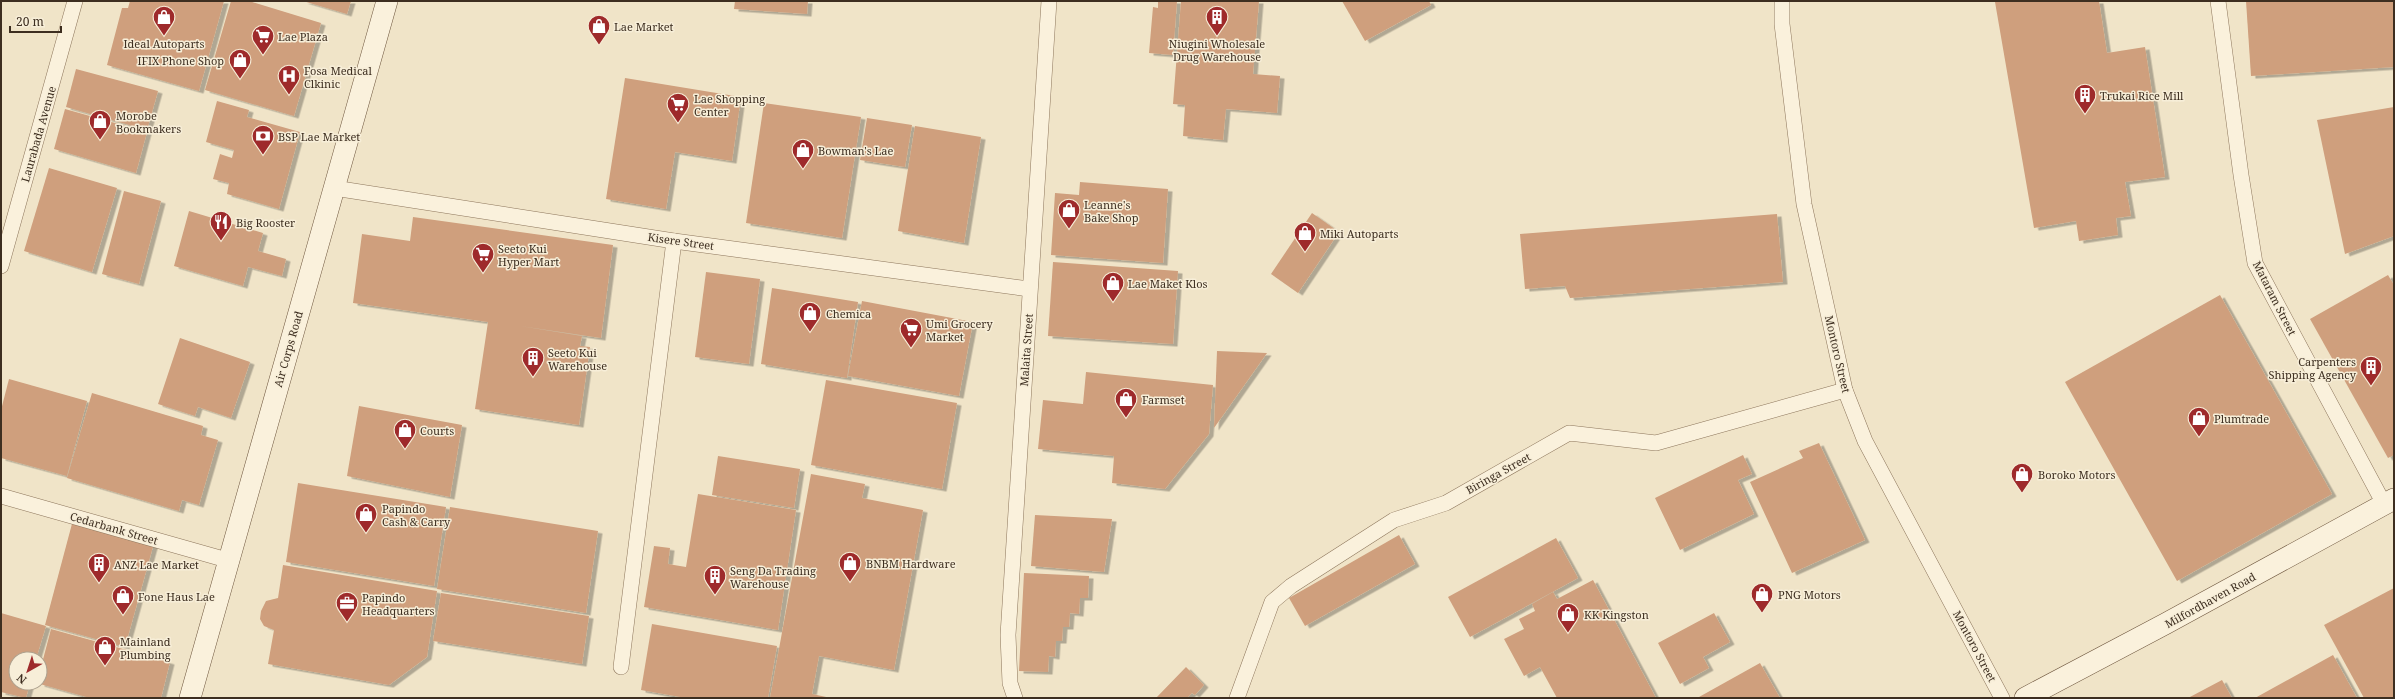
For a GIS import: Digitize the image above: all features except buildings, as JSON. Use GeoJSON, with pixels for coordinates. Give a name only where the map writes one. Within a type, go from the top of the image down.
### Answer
{"type":"FeatureCollection","features":[{"type":"Feature","properties":{"kind":"street","name":"Laurabada Avenue"},"geometry":{"type":"LineString","coordinates":[[1,266],[75,1]]}},
{"type":"Feature","properties":{"kind":"street","name":"Air Corps Road"},"geometry":{"type":"LineString","coordinates":[[190,698],[387,1]]}},
{"type":"Feature","properties":{"kind":"street","name":"Malaita Street"},"geometry":{"type":"LineString","coordinates":[[1015,698],[1010,683],[1008,635],[1029,289],[1049,1]]}},
{"type":"Feature","properties":{"kind":"street","name":"Montoro Street"},"geometry":{"type":"LineString","coordinates":[[1782,1],[1782,24],[1804,204],[1845,390],[1865,441],[2002,698]]}},
{"type":"Feature","properties":{"kind":"street","name":"Mataram Street"},"geometry":{"type":"LineString","coordinates":[[2218,1],[2241,175],[2255,263],[2389,501]]}},
{"type":"Feature","properties":{"kind":"street","name":"Kisere Street"},"geometry":{"type":"LineString","coordinates":[[334,188],[674,241],[1029,289]]}},
{"type":"Feature","properties":{"kind":"street"},"geometry":{"type":"LineString","coordinates":[[621,667],[674,241]]}},
{"type":"Feature","properties":{"kind":"street","name":"Biringa Street"},"geometry":{"type":"LineString","coordinates":[[1237,698],[1272,602],[1291,586],[1394,520],[1446,503],[1569,433],[1656,443],[1845,390]]}},
{"type":"Feature","properties":{"kind":"street","name":"Cedarbank Street"},"geometry":{"type":"LineString","coordinates":[[1,496],[228,560]]}},
{"type":"Feature","properties":{"kind":"street","name":"Milfordhaven Road"},"geometry":{"type":"LineString","coordinates":[[2025,698],[2165,624],[2389,501]]}},
{"type":"Feature","properties":{"kind":"place","name":"Ideal Autoparts"},"geometry":{"type":"Point","coordinates":[164,36]}},
{"type":"Feature","properties":{"kind":"place","name":"Niugini Wholesale Drug Warehouse"},"geometry":{"type":"Point","coordinates":[1217,36]}},
{"type":"Feature","properties":{"kind":"place","name":"Lae Market"},"geometry":{"type":"Point","coordinates":[599,46]}},
{"type":"Feature","properties":{"kind":"place","name":"Lae Plaza"},"geometry":{"type":"Point","coordinates":[263,56]}},
{"type":"Feature","properties":{"kind":"place","name":"IFIX Phone Shop"},"geometry":{"type":"Point","coordinates":[240,80]}},
{"type":"Feature","properties":{"kind":"place","name":"Fosa Medical Clkinic"},"geometry":{"type":"Point","coordinates":[289,96]}},
{"type":"Feature","properties":{"kind":"place","name":"Trukai Rice Mill"},"geometry":{"type":"Point","coordinates":[2085,114]}},
{"type":"Feature","properties":{"kind":"place","name":"Lae Shopping Center"},"geometry":{"type":"Point","coordinates":[678,124]}},
{"type":"Feature","properties":{"kind":"place","name":"Morobe Bookmakers"},"geometry":{"type":"Point","coordinates":[100,140]}},
{"type":"Feature","properties":{"kind":"place","name":"BSP Lae Market"},"geometry":{"type":"Point","coordinates":[263,156]}},
{"type":"Feature","properties":{"kind":"place","name":"Bowman's Lae"},"geometry":{"type":"Point","coordinates":[803,170]}},
{"type":"Feature","properties":{"kind":"place","name":"Leanne's Bake Shop"},"geometry":{"type":"Point","coordinates":[1069,230]}},
{"type":"Feature","properties":{"kind":"place","name":"Big Rooster"},"geometry":{"type":"Point","coordinates":[221,242]}},
{"type":"Feature","properties":{"kind":"place","name":"Miki Autoparts"},"geometry":{"type":"Point","coordinates":[1305,252]}},
{"type":"Feature","properties":{"kind":"place","name":"Seeto Kui Hyper Mart"},"geometry":{"type":"Point","coordinates":[483,274]}},
{"type":"Feature","properties":{"kind":"place","name":"Lae Maket Klos"},"geometry":{"type":"Point","coordinates":[1113,302]}},
{"type":"Feature","properties":{"kind":"place","name":"Chemica"},"geometry":{"type":"Point","coordinates":[810,332]}},
{"type":"Feature","properties":{"kind":"place","name":"Umi Grocery Market"},"geometry":{"type":"Point","coordinates":[911,348]}},
{"type":"Feature","properties":{"kind":"place","name":"Seeto Kui Warehouse"},"geometry":{"type":"Point","coordinates":[533,378]}},
{"type":"Feature","properties":{"kind":"place","name":"Carpenters Shipping Agency"},"geometry":{"type":"Point","coordinates":[2371,386]}},
{"type":"Feature","properties":{"kind":"place","name":"Farmset"},"geometry":{"type":"Point","coordinates":[1126,418]}},
{"type":"Feature","properties":{"kind":"place","name":"Plumtrade"},"geometry":{"type":"Point","coordinates":[2199,438]}},
{"type":"Feature","properties":{"kind":"place","name":"Courts"},"geometry":{"type":"Point","coordinates":[405,450]}},
{"type":"Feature","properties":{"kind":"place","name":"Boroko Motors"},"geometry":{"type":"Point","coordinates":[2022,494]}},
{"type":"Feature","properties":{"kind":"place","name":"Papindo Cash & Carry"},"geometry":{"type":"Point","coordinates":[366,534]}},
{"type":"Feature","properties":{"kind":"place","name":"BNBM Hardware"},"geometry":{"type":"Point","coordinates":[850,582]}},
{"type":"Feature","properties":{"kind":"place","name":"ANZ Lae Market"},"geometry":{"type":"Point","coordinates":[99,584]}},
{"type":"Feature","properties":{"kind":"place","name":"Seng Da Trading Warehouse"},"geometry":{"type":"Point","coordinates":[715,596]}},
{"type":"Feature","properties":{"kind":"place","name":"PNG Motors"},"geometry":{"type":"Point","coordinates":[1762,614]}},
{"type":"Feature","properties":{"kind":"place","name":"Fone Haus Lae"},"geometry":{"type":"Point","coordinates":[123,616]}},
{"type":"Feature","properties":{"kind":"place","name":"Papindo Headquarters"},"geometry":{"type":"Point","coordinates":[347,622]}},
{"type":"Feature","properties":{"kind":"place","name":"KK Kingston"},"geometry":{"type":"Point","coordinates":[1568,634]}},
{"type":"Feature","properties":{"kind":"place","name":"Mainland Plumbing"},"geometry":{"type":"Point","coordinates":[105,666]}}]}
